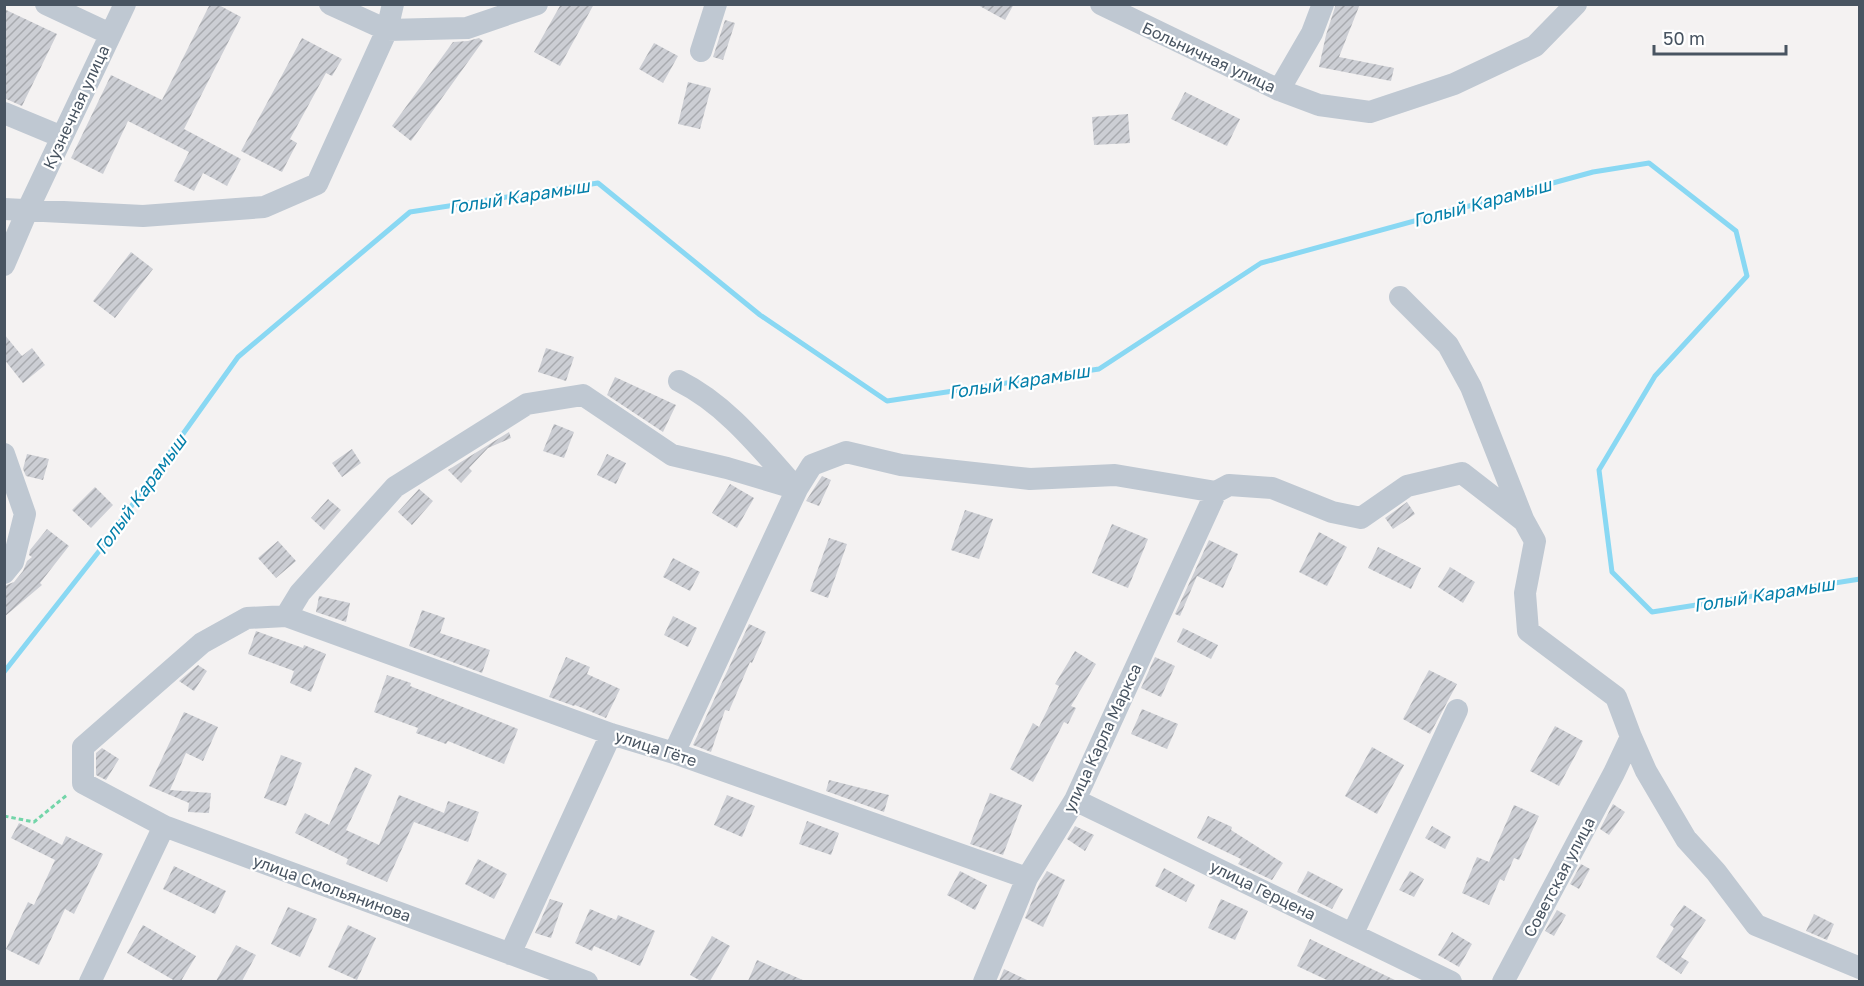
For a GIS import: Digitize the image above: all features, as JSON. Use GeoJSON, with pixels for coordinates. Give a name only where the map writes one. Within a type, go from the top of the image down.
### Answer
{"type":"FeatureCollection","features":[{"type":"Feature","properties":{"kind":"street"},"geometry":{"type":"LineString","coordinates":[[46,4],[110,34]]}},
{"type":"Feature","properties":{"kind":"street","name":"Кузнечная улица"},"geometry":{"type":"LineString","coordinates":[[4,265],[125,4]]}},
{"type":"Feature","properties":{"kind":"street"},"geometry":{"type":"LineString","coordinates":[[330,4],[387,30],[467,28],[537,4]]}},
{"type":"Feature","properties":{"kind":"street"},"geometry":{"type":"LineString","coordinates":[[4,209],[143,216],[264,207],[317,184],[387,30],[393,4]]}},
{"type":"Feature","properties":{"kind":"street"},"geometry":{"type":"LineString","coordinates":[[701,51],[716,4]]}},
{"type":"Feature","properties":{"kind":"street","name":"Больничная улица"},"geometry":{"type":"LineString","coordinates":[[1101,4],[1129,11],[1279,90],[1319,105],[1370,112],[1454,84],[1535,46],[1576,4]]}},
{"type":"Feature","properties":{"kind":"street"},"geometry":{"type":"LineString","coordinates":[[1279,90],[1312,33],[1323,4]]}},
{"type":"Feature","properties":{"kind":"street"},"geometry":{"type":"LineString","coordinates":[[4,113],[62,137]]}},
{"type":"Feature","properties":{"kind":"street"},"geometry":{"type":"LineString","coordinates":[[1400,297],[1448,345],[1471,387],[1524,521],[1535,541],[1525,593],[1528,631],[1616,697],[1646,771],[1686,839],[1716,872],[1756,925],[1860,968]]}},
{"type":"Feature","properties":{"kind":"street"},"geometry":{"type":"LineString","coordinates":[[679,381],[700,391],[737,422],[796,489]]}},
{"type":"Feature","properties":{"kind":"street"},"geometry":{"type":"LineString","coordinates":[[83,783],[83,747],[202,643],[247,618],[286,616],[300,593],[394,487],[527,404],[583,395],[672,455],[727,468],[796,489]]}},
{"type":"Feature","properties":{"kind":"street"},"geometry":{"type":"LineString","coordinates":[[674,753],[796,489],[812,465],[846,452],[901,465],[1018,478],[1115,475],[1216,492],[1229,485],[1272,488],[1332,512],[1360,518],[1407,486],[1462,473],[1524,521]]}},
{"type":"Feature","properties":{"kind":"street"},"geometry":{"type":"LineString","coordinates":[[4,454],[25,514],[13,562],[4,573]]}},
{"type":"Feature","properties":{"kind":"street","name":"улица Карла Маркса"},"geometry":{"type":"LineString","coordinates":[[984,981],[1027,878],[1075,800],[1216,492]]}},
{"type":"Feature","properties":{"kind":"street","name":"улица Гёте"},"geometry":{"type":"LineString","coordinates":[[286,616],[611,734],[674,753],[1027,878]]}},
{"type":"Feature","properties":{"kind":"street"},"geometry":{"type":"LineString","coordinates":[[1353,933],[1457,710]]}},
{"type":"Feature","properties":{"kind":"street"},"geometry":{"type":"LineString","coordinates":[[510,954],[611,734]]}},
{"type":"Feature","properties":{"kind":"street","name":"Советская улица"},"geometry":{"type":"LineString","coordinates":[[1503,981],[1631,737]]}},
{"type":"Feature","properties":{"kind":"street","name":"улица Смольянинова"},"geometry":{"type":"LineString","coordinates":[[83,783],[164,826],[510,954],[540,974],[587,981]]}},
{"type":"Feature","properties":{"kind":"street","name":"улица Герцена"},"geometry":{"type":"LineString","coordinates":[[1075,800],[1451,981]]}},
{"type":"Feature","properties":{"kind":"street"},"geometry":{"type":"LineString","coordinates":[[90,981],[164,826]]}},
{"type":"Feature","properties":{"kind":"path"},"geometry":{"type":"LineString","coordinates":[[4,816],[34,822],[83,783]]}},
{"type":"Feature","properties":{"kind":"building"},"geometry":{"type":"Polygon","coordinates":[[[210,4],[217,4],[241,17],[184,129],[241,159],[227,186],[203,173],[194,191],[174,181],[189,152],[128,121],[103,174],[71,158],[111,75],[162,100],[210,4]]]}},
{"type":"Feature","properties":{"kind":"building"},"geometry":{"type":"Polygon","coordinates":[[[561,4],[594,4],[560,66],[534,52],[561,4]]]}},
{"type":"Feature","properties":{"kind":"building"},"geometry":{"type":"Polygon","coordinates":[[[976,4],[1014,4],[1005,20],[976,4]]]}},
{"type":"Feature","properties":{"kind":"building"},"geometry":{"type":"Polygon","coordinates":[[[1336,4],[1360,4],[1339,57],[1394,68],[1391,81],[1319,67],[1336,4]]]}},
{"type":"Feature","properties":{"kind":"building"},"geometry":{"type":"Polygon","coordinates":[[[4,9],[57,34],[22,106],[4,98],[4,9]]]}},
{"type":"Feature","properties":{"kind":"building"},"geometry":{"type":"Polygon","coordinates":[[[725,20],[735,23],[723,60],[713,57],[725,20]]]}},
{"type":"Feature","properties":{"kind":"building"},"geometry":{"type":"Polygon","coordinates":[[[302,38],[342,59],[332,76],[326,73],[290,139],[297,143],[282,172],[241,151],[302,38]]]}},
{"type":"Feature","properties":{"kind":"building"},"geometry":{"type":"Polygon","coordinates":[[[479,38],[483,41],[411,141],[392,126],[453,42],[479,38]]]}},
{"type":"Feature","properties":{"kind":"building"},"geometry":{"type":"Polygon","coordinates":[[[654,43],[678,56],[663,83],[639,69],[654,43]]]}},
{"type":"Feature","properties":{"kind":"building"},"geometry":{"type":"Polygon","coordinates":[[[688,82],[711,88],[700,129],[678,124],[688,82]]]}},
{"type":"Feature","properties":{"kind":"building"},"geometry":{"type":"Polygon","coordinates":[[[1185,92],[1240,119],[1227,146],[1171,119],[1185,92]]]}},
{"type":"Feature","properties":{"kind":"building"},"geometry":{"type":"Polygon","coordinates":[[[1128,114],[1130,143],[1094,145],[1092,117],[1128,114]]]}},
{"type":"Feature","properties":{"kind":"building"},"geometry":{"type":"Polygon","coordinates":[[[131,252],[153,269],[115,318],[93,301],[131,252]]]}},
{"type":"Feature","properties":{"kind":"building"},"geometry":{"type":"Polygon","coordinates":[[[4,334],[22,356],[32,348],[45,365],[23,383],[4,359],[4,334]]]}},
{"type":"Feature","properties":{"kind":"building"},"geometry":{"type":"Polygon","coordinates":[[[546,348],[574,357],[566,381],[538,372],[546,348]]]}},
{"type":"Feature","properties":{"kind":"building"},"geometry":{"type":"Polygon","coordinates":[[[615,377],[676,405],[663,432],[607,395],[615,377]]]}},
{"type":"Feature","properties":{"kind":"building"},"geometry":{"type":"Polygon","coordinates":[[[554,424],[574,432],[564,458],[543,451],[554,424]]]}},
{"type":"Feature","properties":{"kind":"building"},"geometry":{"type":"Polygon","coordinates":[[[509,432],[511,438],[488,448],[469,468],[472,471],[461,483],[448,470],[509,432]]]}},
{"type":"Feature","properties":{"kind":"building"},"geometry":{"type":"Polygon","coordinates":[[[352,449],[361,463],[342,477],[332,463],[352,449]]]}},
{"type":"Feature","properties":{"kind":"building"},"geometry":{"type":"Polygon","coordinates":[[[27,454],[49,459],[43,480],[26,476],[23,469],[27,454]]]}},
{"type":"Feature","properties":{"kind":"building"},"geometry":{"type":"Polygon","coordinates":[[[607,454],[626,463],[616,484],[597,475],[607,454]]]}},
{"type":"Feature","properties":{"kind":"building"},"geometry":{"type":"Polygon","coordinates":[[[822,476],[831,480],[819,506],[806,501],[822,476]]]}},
{"type":"Feature","properties":{"kind":"building"},"geometry":{"type":"Polygon","coordinates":[[[730,484],[754,498],[737,528],[712,513],[730,484]]]}},
{"type":"Feature","properties":{"kind":"building"},"geometry":{"type":"Polygon","coordinates":[[[95,487],[113,505],[91,528],[72,510],[95,487]]]}},
{"type":"Feature","properties":{"kind":"building"},"geometry":{"type":"Polygon","coordinates":[[[419,489],[433,501],[412,525],[398,512],[419,489]]]}},
{"type":"Feature","properties":{"kind":"building"},"geometry":{"type":"Polygon","coordinates":[[[328,499],[341,510],[324,530],[311,518],[328,499]]]}},
{"type":"Feature","properties":{"kind":"building"},"geometry":{"type":"Polygon","coordinates":[[[1407,502],[1415,514],[1393,529],[1385,518],[1407,502]]]}},
{"type":"Feature","properties":{"kind":"building"},"geometry":{"type":"Polygon","coordinates":[[[965,510],[993,519],[979,559],[951,550],[965,510]]]}},
{"type":"Feature","properties":{"kind":"building"},"geometry":{"type":"Polygon","coordinates":[[[1112,524],[1148,539],[1128,588],[1092,573],[1112,524]]]}},
{"type":"Feature","properties":{"kind":"building"},"geometry":{"type":"Polygon","coordinates":[[[47,529],[69,546],[40,583],[42,585],[4,617],[4,586],[14,582],[23,571],[27,561],[32,557],[29,555],[30,550],[47,529]]]}},
{"type":"Feature","properties":{"kind":"building"},"geometry":{"type":"Polygon","coordinates":[[[1319,532],[1347,547],[1327,586],[1299,572],[1319,532]]]}},
{"type":"Feature","properties":{"kind":"building"},"geometry":{"type":"Polygon","coordinates":[[[829,538],[847,544],[828,598],[810,591],[829,538]]]}},
{"type":"Feature","properties":{"kind":"building"},"geometry":{"type":"Polygon","coordinates":[[[1209,540],[1238,554],[1223,588],[1197,576],[1180,616],[1175,614],[1209,540]]]}},
{"type":"Feature","properties":{"kind":"building"},"geometry":{"type":"Polygon","coordinates":[[[278,541],[296,561],[276,578],[258,558],[278,541]]]}},
{"type":"Feature","properties":{"kind":"building"},"geometry":{"type":"Polygon","coordinates":[[[1378,547],[1421,568],[1411,589],[1368,568],[1378,547]]]}},
{"type":"Feature","properties":{"kind":"building"},"geometry":{"type":"Polygon","coordinates":[[[673,558],[700,572],[690,591],[663,577],[673,558]]]}},
{"type":"Feature","properties":{"kind":"building"},"geometry":{"type":"Polygon","coordinates":[[[1450,567],[1475,582],[1463,603],[1438,587],[1450,567]]]}},
{"type":"Feature","properties":{"kind":"building"},"geometry":{"type":"Polygon","coordinates":[[[319,596],[350,603],[346,622],[316,612],[319,596]]]}},
{"type":"Feature","properties":{"kind":"building"},"geometry":{"type":"Polygon","coordinates":[[[422,610],[445,618],[440,633],[490,650],[482,673],[409,646],[422,610]]]}},
{"type":"Feature","properties":{"kind":"building"},"geometry":{"type":"Polygon","coordinates":[[[673,616],[697,628],[688,647],[664,635],[673,616]]]}},
{"type":"Feature","properties":{"kind":"building"},"geometry":{"type":"Polygon","coordinates":[[[749,624],[766,632],[729,711],[725,710],[711,752],[693,745],[749,624]]]}},
{"type":"Feature","properties":{"kind":"building"},"geometry":{"type":"Polygon","coordinates":[[[1183,628],[1218,645],[1211,659],[1177,642],[1183,628]]]}},
{"type":"Feature","properties":{"kind":"building"},"geometry":{"type":"Polygon","coordinates":[[[256,631],[326,654],[311,692],[290,683],[294,671],[248,654],[256,631]]]}},
{"type":"Feature","properties":{"kind":"building"},"geometry":{"type":"Polygon","coordinates":[[[1075,651],[1096,664],[1071,706],[1076,708],[1068,724],[1064,722],[1033,782],[1010,769],[1033,723],[1039,727],[1059,686],[1055,684],[1075,651]]]}},
{"type":"Feature","properties":{"kind":"building"},"geometry":{"type":"Polygon","coordinates":[[[566,657],[590,667],[587,674],[620,689],[606,718],[549,697],[566,657]]]}},
{"type":"Feature","properties":{"kind":"building"},"geometry":{"type":"Polygon","coordinates":[[[1155,657],[1175,666],[1161,697],[1141,688],[1155,657]]]}},
{"type":"Feature","properties":{"kind":"building"},"geometry":{"type":"Polygon","coordinates":[[[198,665],[207,671],[194,691],[179,681],[198,665]]]}},
{"type":"Feature","properties":{"kind":"building"},"geometry":{"type":"Polygon","coordinates":[[[1429,670],[1457,684],[1430,734],[1403,719],[1429,670]]]}},
{"type":"Feature","properties":{"kind":"building"},"geometry":{"type":"Polygon","coordinates":[[[387,675],[518,729],[504,764],[448,741],[446,744],[416,733],[418,728],[374,712],[387,675]]]}},
{"type":"Feature","properties":{"kind":"building"},"geometry":{"type":"Polygon","coordinates":[[[1142,709],[1178,724],[1167,749],[1131,734],[1142,709]]]}},
{"type":"Feature","properties":{"kind":"building"},"geometry":{"type":"Polygon","coordinates":[[[184,712],[218,727],[203,761],[186,753],[170,790],[211,793],[209,813],[188,812],[189,803],[149,786],[184,712]]]}},
{"type":"Feature","properties":{"kind":"building"},"geometry":{"type":"Polygon","coordinates":[[[1555,726],[1583,741],[1559,786],[1530,771],[1555,726]]]}},
{"type":"Feature","properties":{"kind":"building"},"geometry":{"type":"Polygon","coordinates":[[[1372,747],[1404,765],[1377,814],[1345,796],[1372,747]]]}},
{"type":"Feature","properties":{"kind":"building"},"geometry":{"type":"Polygon","coordinates":[[[102,748],[119,759],[106,780],[96,775],[96,753],[102,748]]]}},
{"type":"Feature","properties":{"kind":"building"},"geometry":{"type":"Polygon","coordinates":[[[281,755],[302,763],[286,806],[264,798],[281,755]]]}},
{"type":"Feature","properties":{"kind":"building"},"geometry":{"type":"Polygon","coordinates":[[[355,767],[372,775],[346,830],[379,845],[399,795],[444,813],[448,801],[479,812],[468,842],[414,822],[387,882],[346,864],[348,859],[295,833],[305,813],[329,825],[355,767]]]}},
{"type":"Feature","properties":{"kind":"building"},"geometry":{"type":"Polygon","coordinates":[[[829,780],[889,795],[884,812],[826,791],[829,780]]]}},
{"type":"Feature","properties":{"kind":"building"},"geometry":{"type":"Polygon","coordinates":[[[990,793],[1022,805],[1003,855],[970,844],[990,793]]]}},
{"type":"Feature","properties":{"kind":"building"},"geometry":{"type":"Polygon","coordinates":[[[727,795],[755,806],[742,837],[714,825],[727,795]]]}},
{"type":"Feature","properties":{"kind":"building"},"geometry":{"type":"Polygon","coordinates":[[[1613,804],[1625,812],[1609,835],[1600,829],[1613,804]]]}},
{"type":"Feature","properties":{"kind":"building"},"geometry":{"type":"Polygon","coordinates":[[[1514,805],[1539,816],[1519,860],[1514,858],[1504,881],[1500,879],[1489,905],[1462,893],[1477,857],[1489,862],[1514,805]]]}},
{"type":"Feature","properties":{"kind":"building"},"geometry":{"type":"Polygon","coordinates":[[[1208,816],[1232,827],[1231,830],[1283,863],[1272,880],[1238,864],[1241,859],[1197,838],[1208,816]]]}},
{"type":"Feature","properties":{"kind":"building"},"geometry":{"type":"Polygon","coordinates":[[[807,821],[839,833],[831,855],[799,844],[807,821]]]}},
{"type":"Feature","properties":{"kind":"building"},"geometry":{"type":"Polygon","coordinates":[[[19,823],[62,845],[66,836],[103,854],[74,914],[65,909],[39,965],[6,949],[28,902],[34,905],[55,860],[11,838],[19,823]]]}},
{"type":"Feature","properties":{"kind":"building"},"geometry":{"type":"Polygon","coordinates":[[[1075,826],[1094,835],[1085,851],[1067,839],[1075,826]]]}},
{"type":"Feature","properties":{"kind":"building"},"geometry":{"type":"Polygon","coordinates":[[[1432,826],[1451,837],[1445,849],[1425,838],[1432,826]]]}},
{"type":"Feature","properties":{"kind":"building"},"geometry":{"type":"Polygon","coordinates":[[[478,859],[507,874],[494,899],[465,884],[478,859]]]}},
{"type":"Feature","properties":{"kind":"building"},"geometry":{"type":"Polygon","coordinates":[[[1581,864],[1590,869],[1579,889],[1570,884],[1581,864]]]}},
{"type":"Feature","properties":{"kind":"building"},"geometry":{"type":"Polygon","coordinates":[[[174,866],[226,891],[215,914],[163,889],[174,866]]]}},
{"type":"Feature","properties":{"kind":"building"},"geometry":{"type":"Polygon","coordinates":[[[1164,868],[1195,885],[1186,902],[1155,886],[1164,868]]]}},
{"type":"Feature","properties":{"kind":"building"},"geometry":{"type":"Polygon","coordinates":[[[960,871],[987,885],[975,910],[947,895],[960,871]]]}},
{"type":"Feature","properties":{"kind":"building"},"geometry":{"type":"Polygon","coordinates":[[[1047,871],[1065,880],[1043,927],[1025,918],[1047,871]]]}},
{"type":"Feature","properties":{"kind":"building"},"geometry":{"type":"Polygon","coordinates":[[[1308,871],[1343,889],[1332,909],[1297,892],[1308,871]]]}},
{"type":"Feature","properties":{"kind":"building"},"geometry":{"type":"Polygon","coordinates":[[[1410,871],[1424,879],[1414,897],[1399,890],[1410,871]]]}},
{"type":"Feature","properties":{"kind":"building"},"geometry":{"type":"Polygon","coordinates":[[[550,899],[563,903],[551,938],[535,933],[550,899]]]}},
{"type":"Feature","properties":{"kind":"building"},"geometry":{"type":"Polygon","coordinates":[[[1221,899],[1248,911],[1235,940],[1208,928],[1221,899]]]}},
{"type":"Feature","properties":{"kind":"building"},"geometry":{"type":"Polygon","coordinates":[[[1684,905],[1706,920],[1681,957],[1689,962],[1681,974],[1656,957],[1674,928],[1670,925],[1684,905]]]}},
{"type":"Feature","properties":{"kind":"building"},"geometry":{"type":"Polygon","coordinates":[[[288,907],[317,919],[300,957],[271,944],[288,907]]]}},
{"type":"Feature","properties":{"kind":"building"},"geometry":{"type":"Polygon","coordinates":[[[590,909],[616,920],[618,915],[655,931],[640,966],[594,946],[592,951],[575,943],[590,909]]]}},
{"type":"Feature","properties":{"kind":"building"},"geometry":{"type":"Polygon","coordinates":[[[1557,910],[1566,915],[1554,936],[1545,931],[1557,910]]]}},
{"type":"Feature","properties":{"kind":"building"},"geometry":{"type":"Polygon","coordinates":[[[1814,914],[1834,924],[1827,940],[1806,931],[1814,914]]]}},
{"type":"Feature","properties":{"kind":"building"},"geometry":{"type":"Polygon","coordinates":[[[143,925],[196,956],[181,981],[175,981],[127,953],[143,925]]]}},
{"type":"Feature","properties":{"kind":"building"},"geometry":{"type":"Polygon","coordinates":[[[348,925],[376,938],[357,980],[328,967],[348,925]]]}},
{"type":"Feature","properties":{"kind":"building"},"geometry":{"type":"Polygon","coordinates":[[[1452,932],[1472,944],[1459,967],[1438,955],[1452,932]]]}},
{"type":"Feature","properties":{"kind":"building"},"geometry":{"type":"Polygon","coordinates":[[[712,936],[730,946],[710,981],[701,981],[690,975],[712,936]]]}},
{"type":"Feature","properties":{"kind":"building"},"geometry":{"type":"Polygon","coordinates":[[[1310,939],[1397,981],[1329,981],[1297,966],[1310,939]]]}},
{"type":"Feature","properties":{"kind":"building"},"geometry":{"type":"Polygon","coordinates":[[[236,945],[256,955],[242,981],[216,981],[236,945]]]}},
{"type":"Feature","properties":{"kind":"building"},"geometry":{"type":"Polygon","coordinates":[[[757,960],[805,981],[748,981],[757,960]]]}},
{"type":"Feature","properties":{"kind":"building"},"geometry":{"type":"Polygon","coordinates":[[[1004,969],[1029,981],[999,981],[1004,969]]]}},
{"type":"Feature","properties":{"kind":"waterway","name":"Голый Карамыш"},"geometry":{"type":"LineString","coordinates":[[4,672],[100,550],[238,357],[410,212],[598,183],[760,315],[887,401],[1099,369],[1261,263],[1593,172],[1649,163],[1736,231],[1747,276],[1655,376],[1599,470],[1612,572],[1652,612],[1860,579]]}}]}
